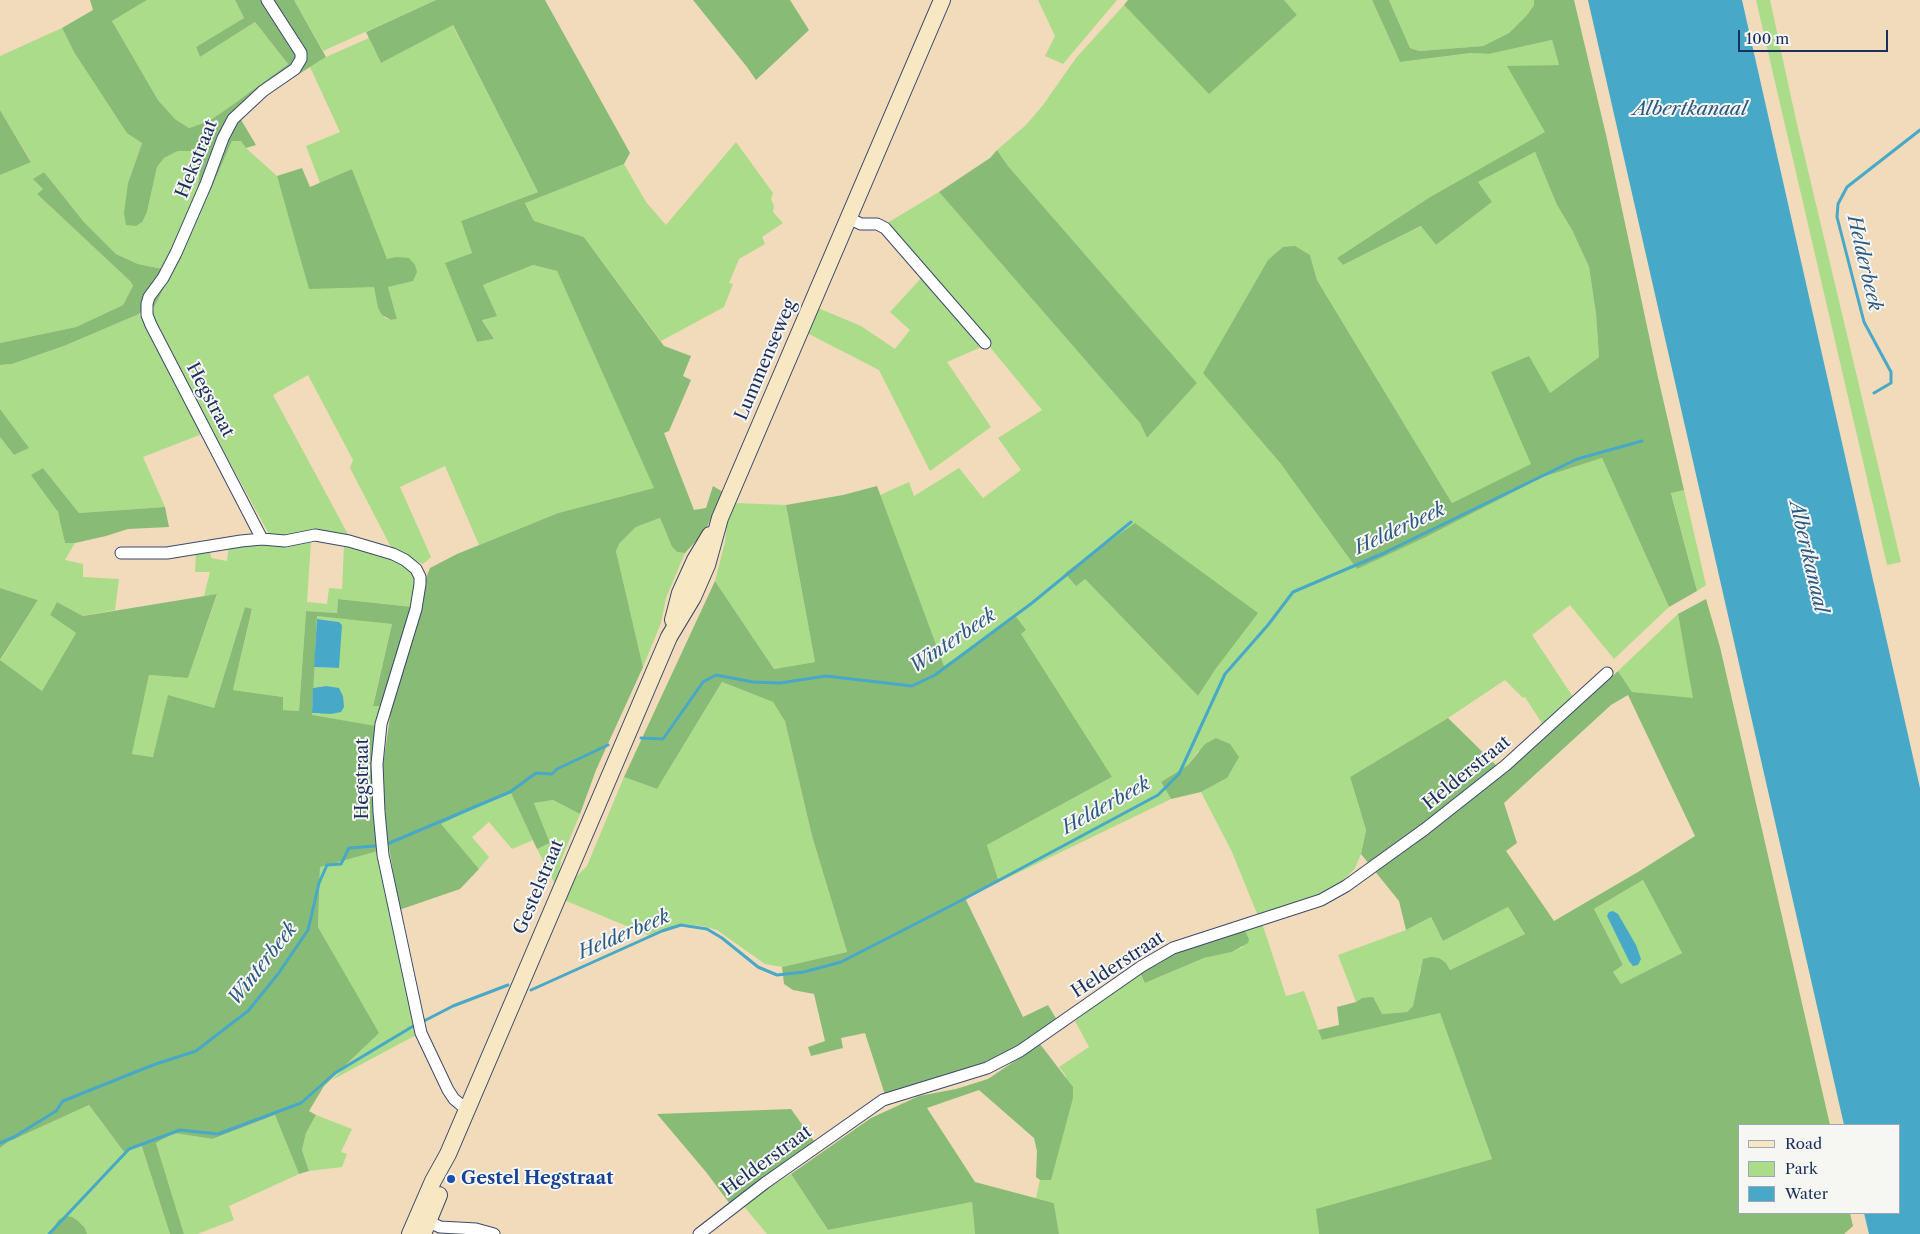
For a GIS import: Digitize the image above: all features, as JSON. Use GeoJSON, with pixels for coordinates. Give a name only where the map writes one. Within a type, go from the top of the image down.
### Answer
{"type":"FeatureCollection","features":[{"type":"Feature","properties":{"kind":"main road","name":"Lummenseweg"},"geometry":{"type":"LineString","coordinates":[[719,521],[942,0]]}},
{"type":"Feature","properties":{"kind":"main road","name":"Gestelstraat"},"geometry":{"type":"LineString","coordinates":[[410,1234],[423,1224],[433,1181],[448,1154],[669,637],[680,593],[695,560],[719,521]]}},
{"type":"Feature","properties":{"kind":"street","name":"Hekstraat"},"geometry":{"type":"LineString","coordinates":[[163,278],[203,193],[223,138],[233,119],[263,91],[295,69],[301,59],[301,52],[267,0]]}},
{"type":"Feature","properties":{"kind":"street"},"geometry":{"type":"LineString","coordinates":[[848,218],[861,224],[877,224],[886,228],[986,343]]}},
{"type":"Feature","properties":{"kind":"street","name":"Hegstraat"},"geometry":{"type":"LineString","coordinates":[[163,278],[149,297],[147,315],[262,539]]}},
{"type":"Feature","properties":{"kind":"street","name":"Hegstraat"},"geometry":{"type":"LineString","coordinates":[[121,553],[167,553],[262,539],[285,541],[315,535],[349,541],[393,554],[405,560],[416,570],[420,577],[416,609],[381,724],[377,764],[379,812],[383,855],[421,1033],[448,1090],[454,1099],[466,1109]]}},
{"type":"Feature","properties":{"kind":"street","name":"Helderstraat"},"geometry":{"type":"LineString","coordinates":[[699,1234],[765,1183],[882,1100],[987,1068],[1012,1055],[1142,966],[1174,948],[1321,900],[1346,886],[1425,829],[1506,765],[1607,673]]}},
{"type":"Feature","properties":{"kind":"street"},"geometry":{"type":"LineString","coordinates":[[423,1224],[476,1229],[494,1234]]}},
{"type":"Feature","properties":{"kind":"green space"},"geometry":{"type":"Polygon","coordinates":[[[90,0],[147,0],[112,21],[158,100],[175,119],[189,128],[209,121],[288,64],[255,22],[200,57],[196,47],[244,18],[235,0],[294,0],[326,57],[237,113],[256,145],[246,148],[241,141],[232,141],[209,194],[201,193],[197,189],[203,151],[178,151],[164,158],[157,167],[147,212],[142,222],[136,226],[126,225],[124,213],[128,183],[142,143],[127,133],[74,52],[62,28],[93,10],[90,0]]]}},
{"type":"Feature","properties":{"kind":"green space"},"geometry":{"type":"Polygon","coordinates":[[[147,0],[235,0],[244,18],[196,47],[200,57],[255,22],[288,64],[209,121],[189,128],[175,119],[158,100],[112,21],[147,0]]]}},
{"type":"Feature","properties":{"kind":"green space"},"geometry":{"type":"Polygon","coordinates":[[[294,0],[436,0],[323,51],[294,0]]]}},
{"type":"Feature","properties":{"kind":"green space"},"geometry":{"type":"Polygon","coordinates":[[[436,0],[545,0],[630,153],[624,164],[525,203],[534,221],[584,237],[664,346],[691,356],[683,376],[691,380],[669,431],[664,433],[694,510],[706,508],[713,486],[723,492],[705,531],[685,553],[677,552],[672,547],[660,518],[636,527],[619,544],[616,551],[643,667],[596,770],[580,814],[553,800],[534,803],[550,843],[537,849],[510,791],[441,824],[479,869],[460,889],[399,910],[387,834],[382,772],[391,710],[423,586],[430,568],[457,554],[558,513],[654,488],[557,271],[533,265],[483,285],[497,316],[482,320],[494,339],[477,342],[445,263],[472,253],[461,221],[538,192],[453,25],[381,63],[366,32],[436,0]]]}},
{"type":"Feature","properties":{"kind":"green space"},"geometry":{"type":"Polygon","coordinates":[[[693,0],[790,0],[809,30],[756,80],[693,0]]]}},
{"type":"Feature","properties":{"kind":"green space"},"geometry":{"type":"Polygon","coordinates":[[[1038,0],[1117,0],[1063,64],[1045,56],[1055,36],[1038,0]]]}},
{"type":"Feature","properties":{"kind":"green space"},"geometry":{"type":"Polygon","coordinates":[[[1128,0],[1284,0],[1297,15],[1209,94],[1124,5],[1128,0]]]}},
{"type":"Feature","properties":{"kind":"green space"},"geometry":{"type":"Polygon","coordinates":[[[1284,0],[1372,0],[1400,62],[1472,53],[1489,54],[1552,40],[1559,65],[1508,67],[1546,132],[1430,197],[1337,258],[1343,265],[1422,226],[1436,245],[1492,202],[1477,182],[1535,152],[1557,205],[1572,230],[1589,267],[1596,314],[1599,357],[1550,393],[1532,464],[1452,503],[1317,280],[1310,255],[1203,372],[1281,464],[1426,537],[1543,477],[1602,458],[1669,607],[1614,659],[1570,605],[1532,635],[1573,697],[1543,725],[1525,697],[1523,698],[1505,680],[1448,718],[1350,777],[1366,830],[1361,854],[1355,868],[1342,882],[1318,895],[1258,916],[1232,852],[1201,792],[1227,778],[1198,751],[1188,765],[1161,782],[1171,799],[999,882],[987,845],[1112,777],[944,667],[880,495],[909,482],[914,496],[959,468],[983,498],[1021,470],[998,438],[1042,410],[887,223],[939,192],[1140,423],[1147,438],[1197,383],[1008,166],[997,150],[1026,125],[1043,105],[1076,58],[1124,5],[1209,93],[1297,15],[1284,0]],[[1085,579],[1198,696],[1217,667],[1085,579]]]}},
{"type":"Feature","properties":{"kind":"green space"},"geometry":{"type":"Polygon","coordinates":[[[1372,0],[1389,0],[1410,48],[1419,51],[1483,46],[1509,33],[1527,15],[1534,5],[1534,0],[1574,0],[1607,139],[1684,490],[1671,493],[1697,591],[1669,607],[1602,458],[1543,477],[1426,537],[1357,569],[1281,464],[1203,373],[1268,260],[1283,247],[1295,246],[1310,255],[1317,280],[1452,503],[1531,464],[1491,372],[1529,356],[1550,393],[1599,357],[1596,314],[1589,267],[1572,230],[1557,205],[1535,152],[1478,182],[1492,202],[1436,245],[1421,226],[1343,265],[1337,258],[1430,197],[1545,132],[1507,66],[1559,65],[1552,40],[1489,54],[1471,53],[1400,62],[1372,0]]]}},
{"type":"Feature","properties":{"kind":"green space"},"geometry":{"type":"Polygon","coordinates":[[[1389,0],[1534,0],[1534,5],[1509,33],[1483,46],[1419,51],[1410,48],[1389,0]]]}},
{"type":"Feature","properties":{"kind":"green space"},"geometry":{"type":"Polygon","coordinates":[[[1756,0],[1770,0],[1796,120],[1901,562],[1887,565],[1756,0]]]}},
{"type":"Feature","properties":{"kind":"green space"},"geometry":{"type":"Polygon","coordinates":[[[452,24],[538,192],[461,221],[472,253],[446,264],[477,342],[494,339],[482,319],[496,316],[483,285],[533,265],[557,271],[655,488],[558,513],[479,545],[445,466],[400,487],[431,557],[423,564],[393,551],[350,468],[353,460],[308,375],[273,395],[350,538],[270,536],[154,323],[152,314],[154,307],[173,271],[205,193],[209,194],[232,141],[241,141],[246,148],[277,176],[292,227],[375,286],[378,308],[385,318],[397,319],[388,287],[396,257],[387,260],[352,169],[320,183],[306,146],[340,132],[310,67],[326,57],[369,38],[381,63],[452,24]]]}},
{"type":"Feature","properties":{"kind":"green space"},"geometry":{"type":"Polygon","coordinates":[[[62,28],[74,52],[142,143],[128,183],[147,212],[157,167],[164,158],[178,151],[203,150],[197,189],[201,193],[164,269],[138,264],[116,254],[84,222],[44,172],[34,179],[43,189],[37,194],[130,281],[133,286],[123,305],[76,327],[0,343],[0,175],[31,161],[0,110],[0,56],[62,28]]]}},
{"type":"Feature","properties":{"kind":"green space"},"geometry":{"type":"Polygon","coordinates":[[[0,110],[31,162],[0,175],[0,110]]]}},
{"type":"Feature","properties":{"kind":"green space"},"geometry":{"type":"Polygon","coordinates":[[[736,142],[773,193],[771,199],[774,206],[773,212],[783,223],[762,237],[765,244],[739,259],[729,283],[733,284],[724,307],[661,341],[584,237],[534,221],[525,202],[624,164],[646,202],[666,225],[736,142]]]}},
{"type":"Feature","properties":{"kind":"green space"},"geometry":{"type":"Polygon","coordinates":[[[997,150],[1008,166],[1197,383],[1147,438],[1140,423],[939,192],[990,158],[997,150]]]}},
{"type":"Feature","properties":{"kind":"green space"},"geometry":{"type":"Polygon","coordinates":[[[302,168],[310,187],[352,169],[387,259],[396,257],[409,258],[415,265],[417,272],[413,281],[388,287],[397,319],[391,320],[382,315],[378,308],[374,287],[309,289],[277,176],[302,168]]]}},
{"type":"Feature","properties":{"kind":"green space"},"geometry":{"type":"Polygon","coordinates":[[[44,172],[84,222],[116,254],[138,264],[173,271],[154,307],[146,307],[139,314],[64,346],[12,364],[0,365],[0,343],[76,327],[123,305],[133,286],[130,281],[37,194],[43,189],[33,179],[44,172]]]}},
{"type":"Feature","properties":{"kind":"green space"},"geometry":{"type":"Polygon","coordinates":[[[924,275],[980,344],[979,348],[947,362],[991,427],[930,471],[879,370],[807,333],[818,308],[861,326],[895,349],[910,330],[890,312],[924,275]]]}},
{"type":"Feature","properties":{"kind":"green space"},"geometry":{"type":"Polygon","coordinates":[[[139,314],[202,434],[143,457],[165,507],[79,513],[43,468],[61,522],[65,543],[75,543],[65,560],[83,564],[83,577],[119,579],[115,610],[83,616],[57,602],[50,615],[76,633],[42,691],[0,661],[38,600],[0,588],[0,437],[14,455],[28,448],[0,409],[0,365],[12,364],[64,346],[139,314]]]}},
{"type":"Feature","properties":{"kind":"green space"},"geometry":{"type":"Polygon","coordinates":[[[0,409],[29,448],[14,455],[0,437],[0,409]]]}},
{"type":"Feature","properties":{"kind":"green space"},"geometry":{"type":"Polygon","coordinates":[[[43,468],[79,513],[165,507],[169,527],[128,529],[75,543],[65,543],[58,512],[31,475],[43,468]]]}},
{"type":"Feature","properties":{"kind":"green space"},"geometry":{"type":"Polygon","coordinates":[[[877,486],[944,666],[1016,617],[1026,630],[1021,634],[1112,777],[987,845],[999,882],[965,898],[1023,1017],[1048,1005],[1057,1020],[1013,1050],[980,1065],[885,1095],[865,1033],[841,1038],[843,1048],[811,1056],[808,1047],[825,1041],[814,994],[793,990],[784,984],[782,967],[847,952],[812,836],[785,721],[773,702],[722,682],[657,789],[624,777],[715,581],[774,669],[815,662],[786,505],[843,495],[877,486]]]}},
{"type":"Feature","properties":{"kind":"green space"},"geometry":{"type":"Polygon","coordinates":[[[1684,490],[1706,585],[1697,591],[1671,492],[1684,490]]]}},
{"type":"Feature","properties":{"kind":"green space"},"geometry":{"type":"Polygon","coordinates":[[[735,503],[786,505],[815,662],[774,669],[715,581],[725,542],[727,524],[735,503]]]}},
{"type":"Feature","properties":{"kind":"green space"},"geometry":{"type":"Polygon","coordinates":[[[660,518],[672,547],[677,552],[685,553],[666,598],[661,623],[643,667],[616,551],[619,544],[636,527],[660,518]]]}},
{"type":"Feature","properties":{"kind":"green space"},"geometry":{"type":"Polygon","coordinates":[[[1135,523],[1258,613],[1217,667],[1198,696],[1085,579],[1076,586],[1065,573],[1135,523]]]}},
{"type":"Feature","properties":{"kind":"green space"},"geometry":{"type":"Polygon","coordinates":[[[311,541],[307,602],[327,604],[329,588],[342,589],[344,545],[402,562],[411,569],[415,578],[413,607],[338,599],[337,613],[306,611],[299,711],[283,710],[283,697],[233,690],[252,610],[245,607],[214,708],[154,757],[132,754],[149,675],[188,678],[217,595],[204,596],[210,572],[195,572],[196,551],[210,550],[211,558],[227,561],[229,545],[311,541]]]}},
{"type":"Feature","properties":{"kind":"green space"},"geometry":{"type":"Polygon","coordinates":[[[0,588],[38,600],[0,660],[0,588]]]}},
{"type":"Feature","properties":{"kind":"green space"},"geometry":{"type":"Polygon","coordinates":[[[217,594],[188,678],[149,675],[132,754],[153,757],[168,695],[214,708],[245,607],[252,609],[233,690],[283,697],[283,710],[299,711],[306,611],[337,613],[338,599],[413,607],[382,706],[373,706],[392,624],[317,616],[312,715],[376,726],[378,851],[320,867],[318,927],[379,1033],[324,1086],[309,1111],[316,1115],[306,1133],[302,1150],[309,1171],[299,1174],[275,1115],[213,1139],[174,1133],[156,1143],[184,1234],[170,1234],[141,1144],[124,1152],[89,1105],[8,1142],[0,1148],[0,660],[42,691],[76,633],[50,615],[57,602],[83,616],[217,594]]]}},
{"type":"Feature","properties":{"kind":"green space"},"geometry":{"type":"Polygon","coordinates":[[[1706,599],[1720,647],[1830,1124],[1738,1124],[1738,1214],[1850,1214],[1853,1226],[1844,1234],[1319,1234],[1316,1209],[1492,1159],[1440,1013],[1322,1040],[1318,1030],[1339,1025],[1337,1007],[1356,1002],[1362,998],[1373,997],[1382,1014],[1407,1012],[1413,1006],[1423,959],[1439,958],[1446,963],[1450,970],[1525,934],[1508,907],[1443,941],[1431,917],[1406,930],[1399,901],[1361,854],[1366,830],[1350,777],[1448,718],[1505,774],[1618,671],[1632,692],[1693,698],[1678,614],[1706,599]],[[1628,695],[1611,705],[1504,803],[1517,843],[1506,851],[1554,921],[1695,836],[1628,695]],[[1643,880],[1594,909],[1623,965],[1613,972],[1621,984],[1682,953],[1643,880]]]}},
{"type":"Feature","properties":{"kind":"green space"},"geometry":{"type":"Polygon","coordinates":[[[1678,614],[1694,699],[1632,692],[1618,671],[1678,614]]]}},
{"type":"Feature","properties":{"kind":"green space"},"geometry":{"type":"Polygon","coordinates":[[[317,615],[392,624],[373,705],[382,706],[376,726],[312,716],[312,713],[320,714],[326,686],[313,688],[314,667],[339,668],[339,622],[317,619],[317,615]]]}},
{"type":"Feature","properties":{"kind":"green space"},"geometry":{"type":"Polygon","coordinates":[[[722,682],[773,702],[785,720],[812,836],[847,952],[782,967],[765,964],[717,930],[685,924],[648,935],[564,900],[575,878],[587,866],[624,777],[657,789],[722,682]]]}},
{"type":"Feature","properties":{"kind":"green space"},"geometry":{"type":"Polygon","coordinates":[[[1216,738],[1230,744],[1239,757],[1227,778],[1201,792],[1171,799],[1161,782],[1188,765],[1205,744],[1216,738]]]}},
{"type":"Feature","properties":{"kind":"green space"},"geometry":{"type":"Polygon","coordinates":[[[510,791],[533,840],[512,849],[489,822],[472,837],[489,857],[479,869],[440,824],[510,791]]]}},
{"type":"Feature","properties":{"kind":"green space"},"geometry":{"type":"Polygon","coordinates":[[[553,800],[580,814],[561,860],[555,884],[537,849],[550,843],[534,803],[553,800]]]}},
{"type":"Feature","properties":{"kind":"green space"},"geometry":{"type":"Polygon","coordinates":[[[378,851],[416,1035],[332,1080],[378,1033],[318,927],[320,866],[378,851]]]}},
{"type":"Feature","properties":{"kind":"green space"},"geometry":{"type":"Polygon","coordinates":[[[1643,880],[1682,953],[1621,984],[1613,972],[1623,965],[1594,909],[1643,880]]]}},
{"type":"Feature","properties":{"kind":"green space"},"geometry":{"type":"Polygon","coordinates":[[[1508,907],[1525,934],[1450,970],[1446,963],[1420,969],[1413,1006],[1407,1012],[1382,1014],[1362,998],[1356,1002],[1338,955],[1406,930],[1431,917],[1443,941],[1508,907]]]}},
{"type":"Feature","properties":{"kind":"green space"},"geometry":{"type":"Polygon","coordinates":[[[1262,923],[1286,996],[1304,991],[1322,1040],[1440,1012],[1492,1159],[1317,1209],[1319,1234],[1059,1234],[1054,1203],[1036,1198],[1040,1180],[1047,1180],[1066,1076],[1059,1067],[1089,1047],[1075,1021],[1140,973],[1145,983],[1204,958],[1232,952],[1243,947],[1244,929],[1262,923]]]}},
{"type":"Feature","properties":{"kind":"green space"},"geometry":{"type":"Polygon","coordinates":[[[1244,929],[1249,939],[1248,943],[1232,952],[1204,958],[1145,983],[1140,973],[1161,960],[1184,950],[1244,929]]]}},
{"type":"Feature","properties":{"kind":"green space"},"geometry":{"type":"Polygon","coordinates":[[[1040,1044],[1073,1087],[1073,1098],[1051,1180],[1040,1180],[1036,1177],[1037,1151],[1034,1138],[979,1090],[927,1108],[975,1182],[1054,1203],[1059,1234],[975,1234],[972,1202],[828,1230],[791,1174],[871,1118],[919,1096],[956,1089],[988,1079],[1040,1044]]]}},
{"type":"Feature","properties":{"kind":"green space"},"geometry":{"type":"Polygon","coordinates":[[[89,1105],[124,1152],[141,1144],[170,1234],[87,1234],[85,1228],[58,1220],[50,1234],[0,1234],[0,1148],[8,1142],[89,1105]]]}},
{"type":"Feature","properties":{"kind":"green space"},"geometry":{"type":"Polygon","coordinates":[[[791,1109],[816,1144],[730,1204],[706,1172],[657,1114],[791,1109]]]}},
{"type":"Feature","properties":{"kind":"green space"},"geometry":{"type":"Polygon","coordinates":[[[275,1115],[299,1174],[229,1206],[234,1220],[197,1234],[184,1234],[156,1143],[174,1133],[214,1139],[275,1115]]]}},
{"type":"Feature","properties":{"kind":"green space"},"geometry":{"type":"Polygon","coordinates":[[[316,1115],[352,1129],[341,1152],[347,1154],[342,1167],[309,1171],[302,1150],[306,1133],[316,1115]]]}},
{"type":"Feature","properties":{"kind":"green space"},"geometry":{"type":"Polygon","coordinates":[[[791,1174],[828,1230],[972,1202],[975,1234],[767,1234],[742,1204],[791,1174]]]}},
{"type":"Feature","properties":{"kind":"green space"},"geometry":{"type":"Polygon","coordinates":[[[66,1216],[78,1221],[85,1228],[87,1234],[50,1234],[58,1220],[66,1216]]]}},
{"type":"Feature","properties":{"kind":"water","name":"Albertkanaal"},"geometry":{"type":"Polygon","coordinates":[[[1588,0],[1742,0],[1920,788],[1920,1234],[1869,1234],[1864,1214],[1900,1214],[1900,1124],[1844,1124],[1588,0]]]}},
{"type":"Feature","properties":{"kind":"water"},"geometry":{"type":"Polygon","coordinates":[[[317,619],[339,622],[342,625],[339,668],[314,667],[317,619]]]}},
{"type":"Feature","properties":{"kind":"water"},"geometry":{"type":"Polygon","coordinates":[[[326,686],[339,688],[343,696],[344,707],[341,712],[331,714],[312,713],[313,688],[326,686]]]}},
{"type":"Feature","properties":{"kind":"water"},"geometry":{"type":"Polygon","coordinates":[[[1613,911],[1618,914],[1636,945],[1641,959],[1638,965],[1633,966],[1629,961],[1607,916],[1609,912],[1613,911]]]}},
{"type":"Feature","properties":{"kind":"waterway","name":"Helderbeek"},"geometry":{"type":"LineString","coordinates":[[1874,393],[1891,383],[1891,372],[1864,322],[1837,217],[1838,204],[1847,187],[1920,130]]}},
{"type":"Feature","properties":{"kind":"waterway","name":"Helderbeek"},"geometry":{"type":"LineString","coordinates":[[531,990],[662,931],[681,925],[707,929],[722,938],[758,967],[777,975],[804,972],[841,962],[964,899],[1158,795],[1179,774],[1225,674],[1268,625],[1293,592],[1384,553],[1577,459],[1642,441]]}},
{"type":"Feature","properties":{"kind":"waterway","name":"Winterbeek"},"geometry":{"type":"LineString","coordinates":[[641,738],[663,739],[703,682],[716,675],[753,682],[780,683],[826,676],[912,686],[935,675],[1032,603],[1131,522]]}},
{"type":"Feature","properties":{"kind":"waterway","name":"Winterbeek"},"geometry":{"type":"LineString","coordinates":[[387,844],[510,792],[536,773],[552,774],[557,769],[608,745]]}},
{"type":"Feature","properties":{"kind":"waterway","name":"Winterbeek"},"geometry":{"type":"LineString","coordinates":[[0,1143],[14,1137],[56,1111],[63,1101],[153,1065],[196,1051],[248,1011],[278,974],[308,930],[319,883],[327,865],[341,864],[349,848],[376,846]]}},
{"type":"Feature","properties":{"kind":"waterway","name":"Helderbeek"},"geometry":{"type":"LineString","coordinates":[[422,1022],[453,1006],[508,985]]}},
{"type":"Feature","properties":{"kind":"waterway","name":"Helderbeek"},"geometry":{"type":"LineString","coordinates":[[49,1234],[129,1149],[180,1130],[218,1134],[301,1103],[335,1073],[415,1025]]}},
{"type":"Feature","properties":{"kind":"place","name":"Gestel Hegstraat"},"geometry":{"type":"Point","coordinates":[451,1179]}}]}
